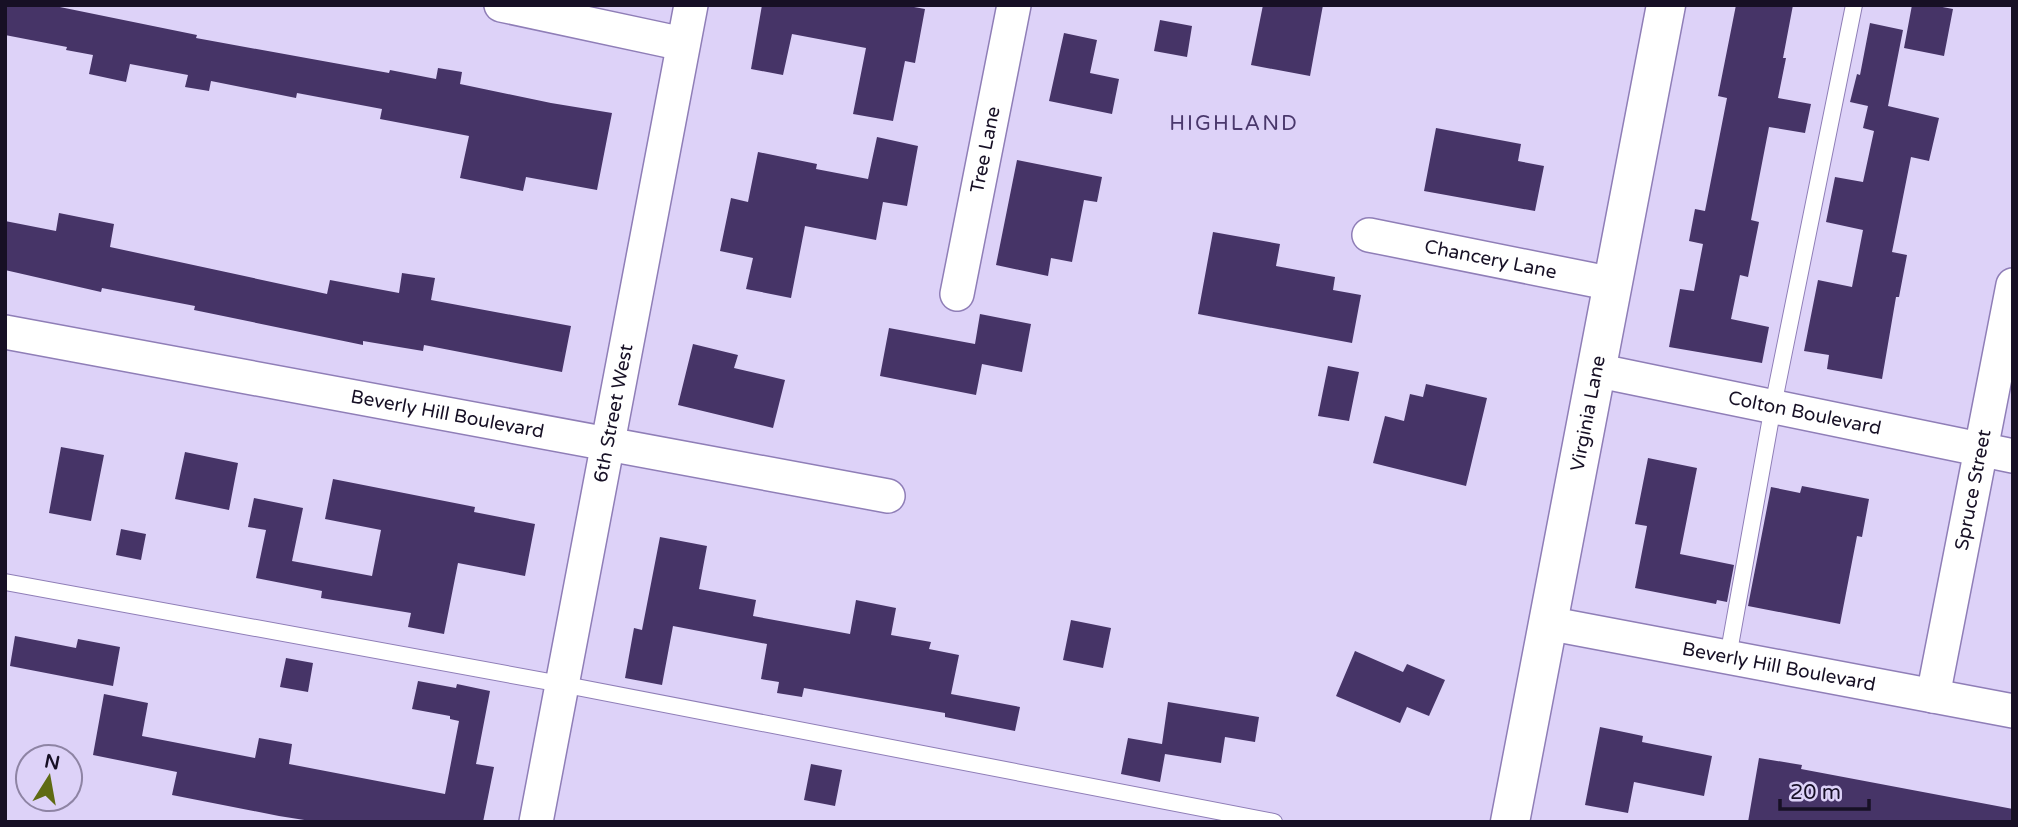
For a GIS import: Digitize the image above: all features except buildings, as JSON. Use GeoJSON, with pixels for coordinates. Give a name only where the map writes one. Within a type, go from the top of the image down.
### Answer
{"type":"FeatureCollection","features":[{"type":"Feature","properties":{"kind":"street"},"geometry":{"type":"LineString","coordinates":[[502,5],[683,44]]}},
{"type":"Feature","properties":{"kind":"street","name":"6th Street West"},"geometry":{"type":"LineString","coordinates":[[536,822],[691,5]]}},
{"type":"Feature","properties":{"kind":"street","name":"Tree Lane"},"geometry":{"type":"LineString","coordinates":[[957,294],[1014,5]]}},
{"type":"Feature","properties":{"kind":"street","name":"Virginia Lane"},"geometry":{"type":"LineString","coordinates":[[1510,822],[1666,5]]}},
{"type":"Feature","properties":{"kind":"street","name":"Chancery Lane"},"geometry":{"type":"LineString","coordinates":[[1369,234],[1613,284]]}},
{"type":"Feature","properties":{"kind":"street","name":"Spruce Street"},"geometry":{"type":"LineString","coordinates":[[1933,696],[1997,452],[2013,285]]}},
{"type":"Feature","properties":{"kind":"street","name":"Beverly Hill Boulevard"},"geometry":{"type":"LineString","coordinates":[[5,332],[888,496]]}},
{"type":"Feature","properties":{"kind":"street","name":"Colton Boulevard"},"geometry":{"type":"LineString","coordinates":[[1595,370],[1997,452]]}},
{"type":"Feature","properties":{"kind":"street","name":"Beverly Hill Boulevard"},"geometry":{"type":"LineString","coordinates":[[1547,622],[2013,711]]}},
{"type":"Feature","properties":{"kind":"lane"},"geometry":{"type":"LineString","coordinates":[[1728,657],[1773,406],[1854,5]]}},
{"type":"Feature","properties":{"kind":"lane"},"geometry":{"type":"LineString","coordinates":[[5,582],[561,684],[1274,822]]}},
{"type":"Feature","properties":{"kind":"district","name":"HIGHLAND"},"geometry":{"type":"Point","coordinates":[1234,123]}}]}
